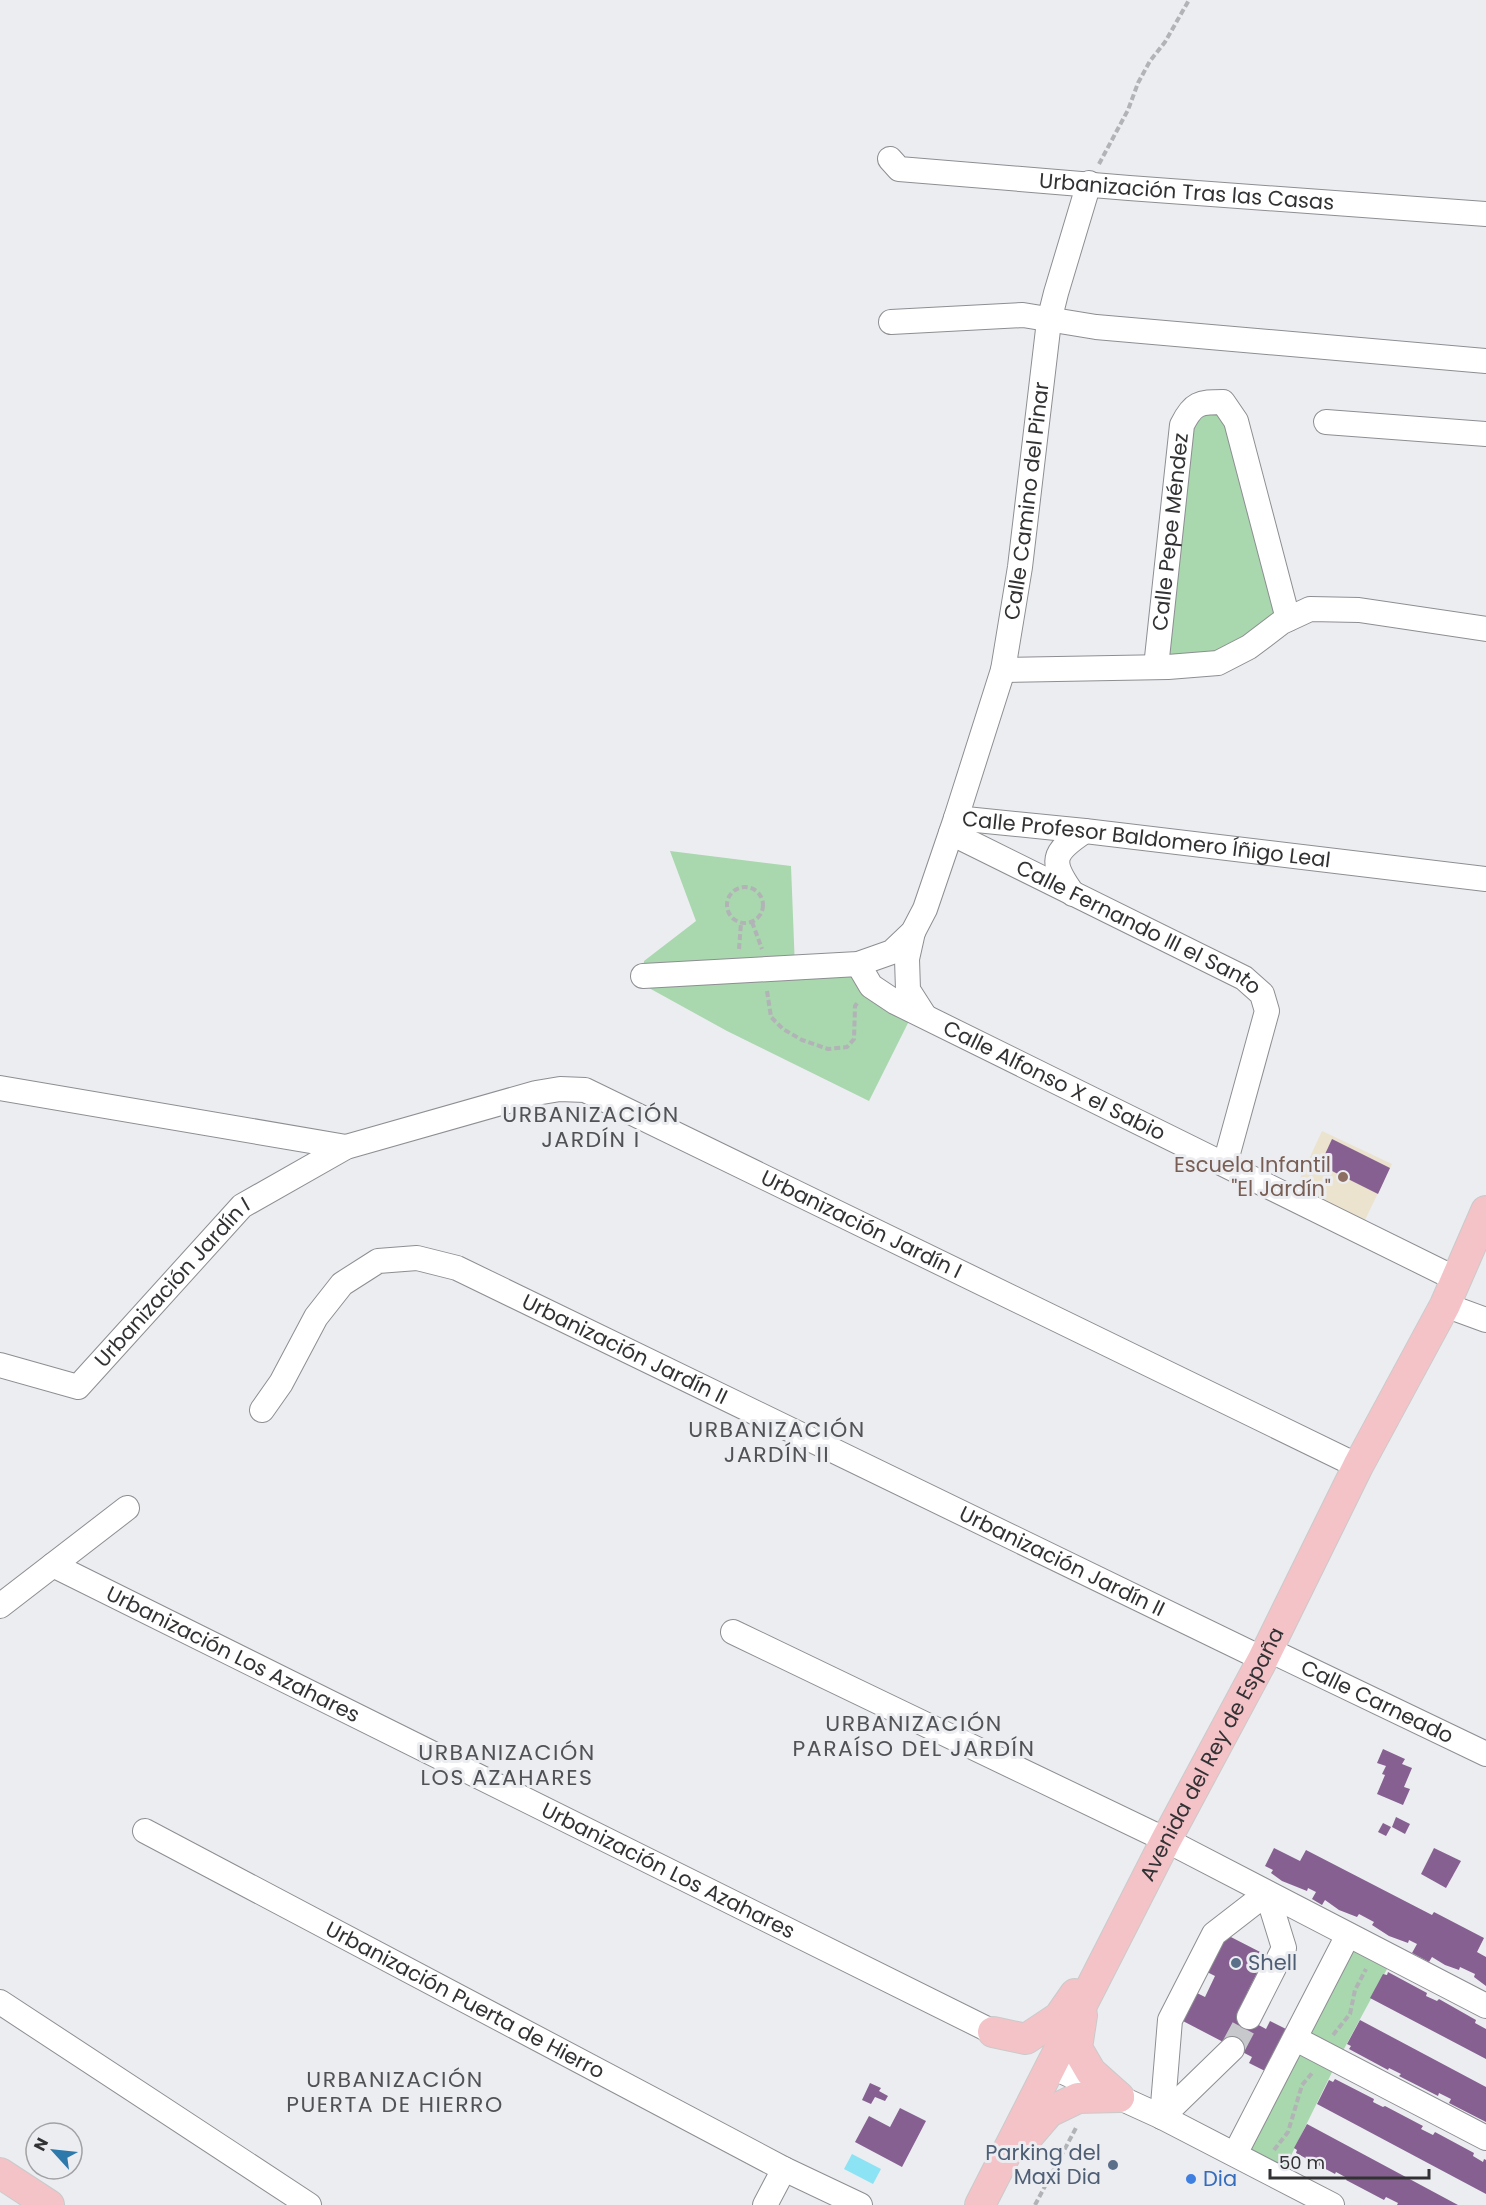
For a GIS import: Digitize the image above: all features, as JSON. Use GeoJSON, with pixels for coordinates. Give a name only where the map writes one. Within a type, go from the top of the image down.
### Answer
{"type":"FeatureCollection","features":[{"type":"Feature","properties":{"kind":"main road","name":"Avenida del Rey de España"},"geometry":{"type":"LineString","coordinates":[[980,2205],[1166,1839],[1265,1654],[1358,1466],[1451,1292],[1486,1211]]}},
{"type":"Feature","properties":{"kind":"main road"},"geometry":{"type":"LineString","coordinates":[[993,2032],[1026,2039],[1059,2018],[1119,1933]]}},
{"type":"Feature","properties":{"kind":"main road"},"geometry":{"type":"LineString","coordinates":[[1084,2000],[1077,2048],[1114,2108]]}},
{"type":"Feature","properties":{"kind":"main road"},"geometry":{"type":"LineString","coordinates":[[993,2032],[1028,2065],[1033,2100]]}},
{"type":"Feature","properties":{"kind":"main road"},"geometry":{"type":"LineString","coordinates":[[980,2205],[1017,2149],[1049,2112],[1078,2098],[1087,2098],[1114,2108]]}},
{"type":"Feature","properties":{"kind":"main road"},"geometry":{"type":"LineString","coordinates":[[0,2173],[49,2205]]}},
{"type":"Feature","properties":{"kind":"street","name":"Urbanización Tras las Casas"},"geometry":{"type":"LineString","coordinates":[[890,159],[899,168],[1486,214]]}},
{"type":"Feature","properties":{"kind":"street","name":"Calle Camino del Pinar"},"geometry":{"type":"LineString","coordinates":[[954,826],[1003,670],[1020,567],[1049,321],[1089,183]]}},
{"type":"Feature","properties":{"kind":"street"},"geometry":{"type":"LineString","coordinates":[[891,322],[1023,315],[1096,327],[1486,361]]}},
{"type":"Feature","properties":{"kind":"street","name":"Calle Pepe Méndez"},"geometry":{"type":"LineString","coordinates":[[1156,667],[1182,425],[1189,410],[1205,402],[1223,402],[1236,421],[1288,620]]}},
{"type":"Feature","properties":{"kind":"street"},"geometry":{"type":"LineString","coordinates":[[1326,422],[1486,435]]}},
{"type":"Feature","properties":{"kind":"street"},"geometry":{"type":"LineString","coordinates":[[1003,670],[1156,667],[1218,663],[1249,647],[1288,620],[1310,609],[1359,610],[1486,629]]}},
{"type":"Feature","properties":{"kind":"street","name":"Calle Profesor Baldomero Íñigo Leal"},"geometry":{"type":"LineString","coordinates":[[643,976],[858,964],[892,952],[913,932],[925,909],[954,826],[1085,831],[1486,879]]}},
{"type":"Feature","properties":{"kind":"street","name":"Calle Fernando III el Santo"},"geometry":{"type":"LineString","coordinates":[[954,826],[1073,894],[1244,978],[1262,994],[1267,1011],[1225,1164]]}},
{"type":"Feature","properties":{"kind":"street"},"geometry":{"type":"LineString","coordinates":[[1073,894],[1059,874],[1058,857],[1065,844],[1085,831]]}},
{"type":"Feature","properties":{"kind":"street"},"geometry":{"type":"LineString","coordinates":[[913,932],[908,959],[908,990],[924,1015]]}},
{"type":"Feature","properties":{"kind":"street","name":"Calle Alfonso X el Sabio"},"geometry":{"type":"LineString","coordinates":[[858,964],[872,986],[895,1002],[1225,1164],[1451,1292],[1486,1320]]}},
{"type":"Feature","properties":{"kind":"street","name":"Urbanización Jardín I"},"geometry":{"type":"LineString","coordinates":[[0,1088],[346,1147]]}},
{"type":"Feature","properties":{"kind":"street","name":"Urbanización Jardín I"},"geometry":{"type":"LineString","coordinates":[[0,1365],[78,1387],[242,1206],[346,1147],[536,1093],[560,1089],[585,1090],[1358,1466]]}},
{"type":"Feature","properties":{"kind":"street","name":"Urbanización Jardín II"},"geometry":{"type":"LineString","coordinates":[[262,1410],[281,1383],[316,1317],[342,1284],[378,1262],[417,1258],[457,1268],[1265,1654]]}},
{"type":"Feature","properties":{"kind":"street"},"geometry":{"type":"LineString","coordinates":[[0,1606],[127,1508]]}},
{"type":"Feature","properties":{"kind":"street","name":"Urbanización Los Azahares"},"geometry":{"type":"LineString","coordinates":[[53,1565],[993,2032]]}},
{"type":"Feature","properties":{"kind":"street"},"geometry":{"type":"LineString","coordinates":[[733,1632],[1166,1839],[1486,2006]]}},
{"type":"Feature","properties":{"kind":"street","name":"Calle Carneado"},"geometry":{"type":"LineString","coordinates":[[1265,1654],[1486,1754]]}},
{"type":"Feature","properties":{"kind":"street","name":"Urbanización Puerta de Hierro"},"geometry":{"type":"LineString","coordinates":[[145,1832],[784,2169],[860,2205]]}},
{"type":"Feature","properties":{"kind":"street"},"geometry":{"type":"LineString","coordinates":[[1249,2017],[1284,1948],[1267,1893]]}},
{"type":"Feature","properties":{"kind":"street"},"geometry":{"type":"LineString","coordinates":[[1162,2117],[1170,2020],[1214,1934],[1267,1893]]}},
{"type":"Feature","properties":{"kind":"street"},"geometry":{"type":"LineString","coordinates":[[1235,2154],[1348,1935]]}},
{"type":"Feature","properties":{"kind":"street"},"geometry":{"type":"LineString","coordinates":[[0,2002],[309,2205]]}},
{"type":"Feature","properties":{"kind":"street"},"geometry":{"type":"LineString","coordinates":[[1296,2038],[1486,2138]]}},
{"type":"Feature","properties":{"kind":"street"},"geometry":{"type":"LineString","coordinates":[[1162,2117],[1232,2049]]}},
{"type":"Feature","properties":{"kind":"street"},"geometry":{"type":"LineString","coordinates":[[1050,2066],[1114,2108],[1162,2117],[1332,2205]]}},
{"type":"Feature","properties":{"kind":"street"},"geometry":{"type":"LineString","coordinates":[[765,2205],[784,2169]]}},
{"type":"Feature","properties":{"kind":"path"},"geometry":{"type":"LineString","coordinates":[[1089,183],[1128,110],[1149,61],[1165,42],[1189,0]]}},
{"type":"Feature","properties":{"kind":"path"},"geometry":{"type":"LineString","coordinates":[[746,887],[758,892],[763,903],[761,914],[747,924],[731,917],[727,907],[727,901],[734,891],[746,887]]}},
{"type":"Feature","properties":{"kind":"path"},"geometry":{"type":"LineString","coordinates":[[764,970],[771,1017],[783,1029],[802,1040],[828,1048],[847,1047],[854,1039],[855,1006],[872,986]]}},
{"type":"Feature","properties":{"kind":"path"},"geometry":{"type":"LineString","coordinates":[[1035,2205],[1077,2125],[1104,2118],[1114,2108]]}},
{"type":"Feature","properties":{"kind":"shaded area","name":"Escuela Infantil \"El Jardín\""},"geometry":{"type":"Polygon","coordinates":[[[1322,1131],[1392,1164],[1365,1220],[1296,1187],[1322,1131]]]}},
{"type":"Feature","properties":{"kind":"green space"},"geometry":{"type":"Polygon","coordinates":[[[1223,402],[1288,619],[1249,647],[1168,667],[1182,425],[1223,402]]]}},
{"type":"Feature","properties":{"kind":"green space"},"geometry":{"type":"Polygon","coordinates":[[[670,851],[791,866],[795,968],[858,964],[914,1011],[869,1101],[727,1031],[649,988],[643,976],[644,961],[696,921],[670,851]]]}},
{"type":"Feature","properties":{"kind":"green space"},"geometry":{"type":"Polygon","coordinates":[[[1348,1935],[1393,1958],[1338,2060],[1280,2178],[1235,2154],[1348,1935]]]}},
{"type":"Feature","properties":{"kind":"water"},"geometry":{"type":"Polygon","coordinates":[[[852,2154],[881,2169],[873,2184],[844,2169],[852,2154]]]}},
{"type":"Feature","properties":{"kind":"building"},"geometry":{"type":"Polygon","coordinates":[[[1332,1139],[1390,1168],[1378,1194],[1320,1165],[1332,1139]]]}},
{"type":"Feature","properties":{"kind":"building"},"geometry":{"type":"Polygon","coordinates":[[[1383,1749],[1405,1759],[1402,1764],[1412,1768],[1404,1787],[1410,1789],[1403,1805],[1377,1794],[1385,1775],[1382,1774],[1386,1766],[1377,1763],[1383,1749]]]}},
{"type":"Feature","properties":{"kind":"building"},"geometry":{"type":"Polygon","coordinates":[[[1396,1817],[1410,1824],[1405,1834],[1392,1827],[1396,1817]]]}},
{"type":"Feature","properties":{"kind":"building"},"geometry":{"type":"Polygon","coordinates":[[[1383,1823],[1391,1827],[1386,1836],[1378,1832],[1383,1823]]]}},
{"type":"Feature","properties":{"kind":"building"},"geometry":{"type":"Polygon","coordinates":[[[1274,1848],[1300,1861],[1306,1850],[1432,1915],[1434,1912],[1484,1938],[1477,1952],[1486,1957],[1486,1986],[1474,1977],[1475,1974],[1460,1967],[1459,1970],[1432,1957],[1429,1962],[1412,1953],[1417,1944],[1389,1936],[1372,1925],[1374,1922],[1359,1914],[1357,1917],[1339,1910],[1325,1900],[1322,1905],[1312,1899],[1316,1892],[1308,1888],[1307,1891],[1282,1881],[1271,1873],[1273,1870],[1265,1866],[1274,1848]]]}},
{"type":"Feature","properties":{"kind":"building"},"geometry":{"type":"Polygon","coordinates":[[[1434,1848],[1461,1861],[1446,1888],[1421,1874],[1434,1848]]]}},
{"type":"Feature","properties":{"kind":"building"},"geometry":{"type":"Polygon","coordinates":[[[1225,1934],[1266,1955],[1247,1993],[1251,1994],[1240,2015],[1266,2029],[1270,2021],[1286,2029],[1265,2071],[1249,2063],[1252,2057],[1181,2020],[1195,1992],[1205,1997],[1215,1976],[1205,1971],[1225,1934]]]}},
{"type":"Feature","properties":{"kind":"building"},"geometry":{"type":"Polygon","coordinates":[[[1388,1972],[1427,1993],[1426,1996],[1437,2001],[1439,1999],[1476,2020],[1475,2023],[1486,2029],[1486,2059],[1370,1998],[1383,1974],[1387,1975],[1388,1972]]]}},
{"type":"Feature","properties":{"kind":"building"},"geometry":{"type":"Polygon","coordinates":[[[1360,2020],[1486,2087],[1486,2122],[1449,2103],[1451,2099],[1439,2093],[1438,2096],[1399,2076],[1401,2074],[1389,2068],[1388,2070],[1349,2049],[1351,2046],[1347,2044],[1360,2020]]]}},
{"type":"Feature","properties":{"kind":"building"},"geometry":{"type":"Polygon","coordinates":[[[1335,2079],[1374,2099],[1373,2102],[1423,2126],[1421,2129],[1433,2135],[1435,2132],[1474,2153],[1473,2156],[1483,2162],[1484,2159],[1486,2160],[1486,2194],[1317,2104],[1329,2080],[1333,2082],[1335,2079]]]}},
{"type":"Feature","properties":{"kind":"building"},"geometry":{"type":"Polygon","coordinates":[[[870,2083],[881,2088],[879,2091],[888,2096],[885,2101],[875,2097],[871,2104],[862,2100],[870,2083]]]}},
{"type":"Feature","properties":{"kind":"building"},"geometry":{"type":"Polygon","coordinates":[[[900,2108],[926,2121],[902,2167],[855,2142],[869,2116],[890,2127],[900,2108]]]}},
{"type":"Feature","properties":{"kind":"building"},"geometry":{"type":"Polygon","coordinates":[[[1307,2124],[1458,2205],[1397,2205],[1398,2203],[1386,2197],[1384,2200],[1346,2180],[1347,2178],[1336,2172],[1335,2174],[1296,2153],[1297,2150],[1294,2148],[1307,2124]]]}},
{"type":"Feature","properties":{"kind":"tunnel"},"geometry":{"type":"LineString","coordinates":[[1232,2049],[1249,2017]]}},
{"type":"Feature","properties":{"kind":"place","name":"Escuela Infantil \"El Jardín\""},"geometry":{"type":"Point","coordinates":[1343,1177]}},
{"type":"Feature","properties":{"kind":"place","name":"Shell"},"geometry":{"type":"Point","coordinates":[1236,1963]}},
{"type":"Feature","properties":{"kind":"place","name":"Parking del Maxi Dia"},"geometry":{"type":"Point","coordinates":[1113,2165]}},
{"type":"Feature","properties":{"kind":"place","name":"Dia"},"geometry":{"type":"Point","coordinates":[1191,2179]}},
{"type":"Feature","properties":{"kind":"district","name":"URBANIZACIÓN JARDÍN I"},"geometry":{"type":"Point","coordinates":[591,1126]}},
{"type":"Feature","properties":{"kind":"district","name":"URBANIZACIÓN JARDÍN II"},"geometry":{"type":"Point","coordinates":[777,1442]}},
{"type":"Feature","properties":{"kind":"district","name":"URBANIZACIÓN PARAÍSO DEL JARDÍN"},"geometry":{"type":"Point","coordinates":[914,1736]}},
{"type":"Feature","properties":{"kind":"district","name":"URBANIZACIÓN LOS AZAHARES"},"geometry":{"type":"Point","coordinates":[507,1764]}},
{"type":"Feature","properties":{"kind":"district","name":"URBANIZACIÓN PUERTA DE HIERRO"},"geometry":{"type":"Point","coordinates":[395,2092]}}]}
